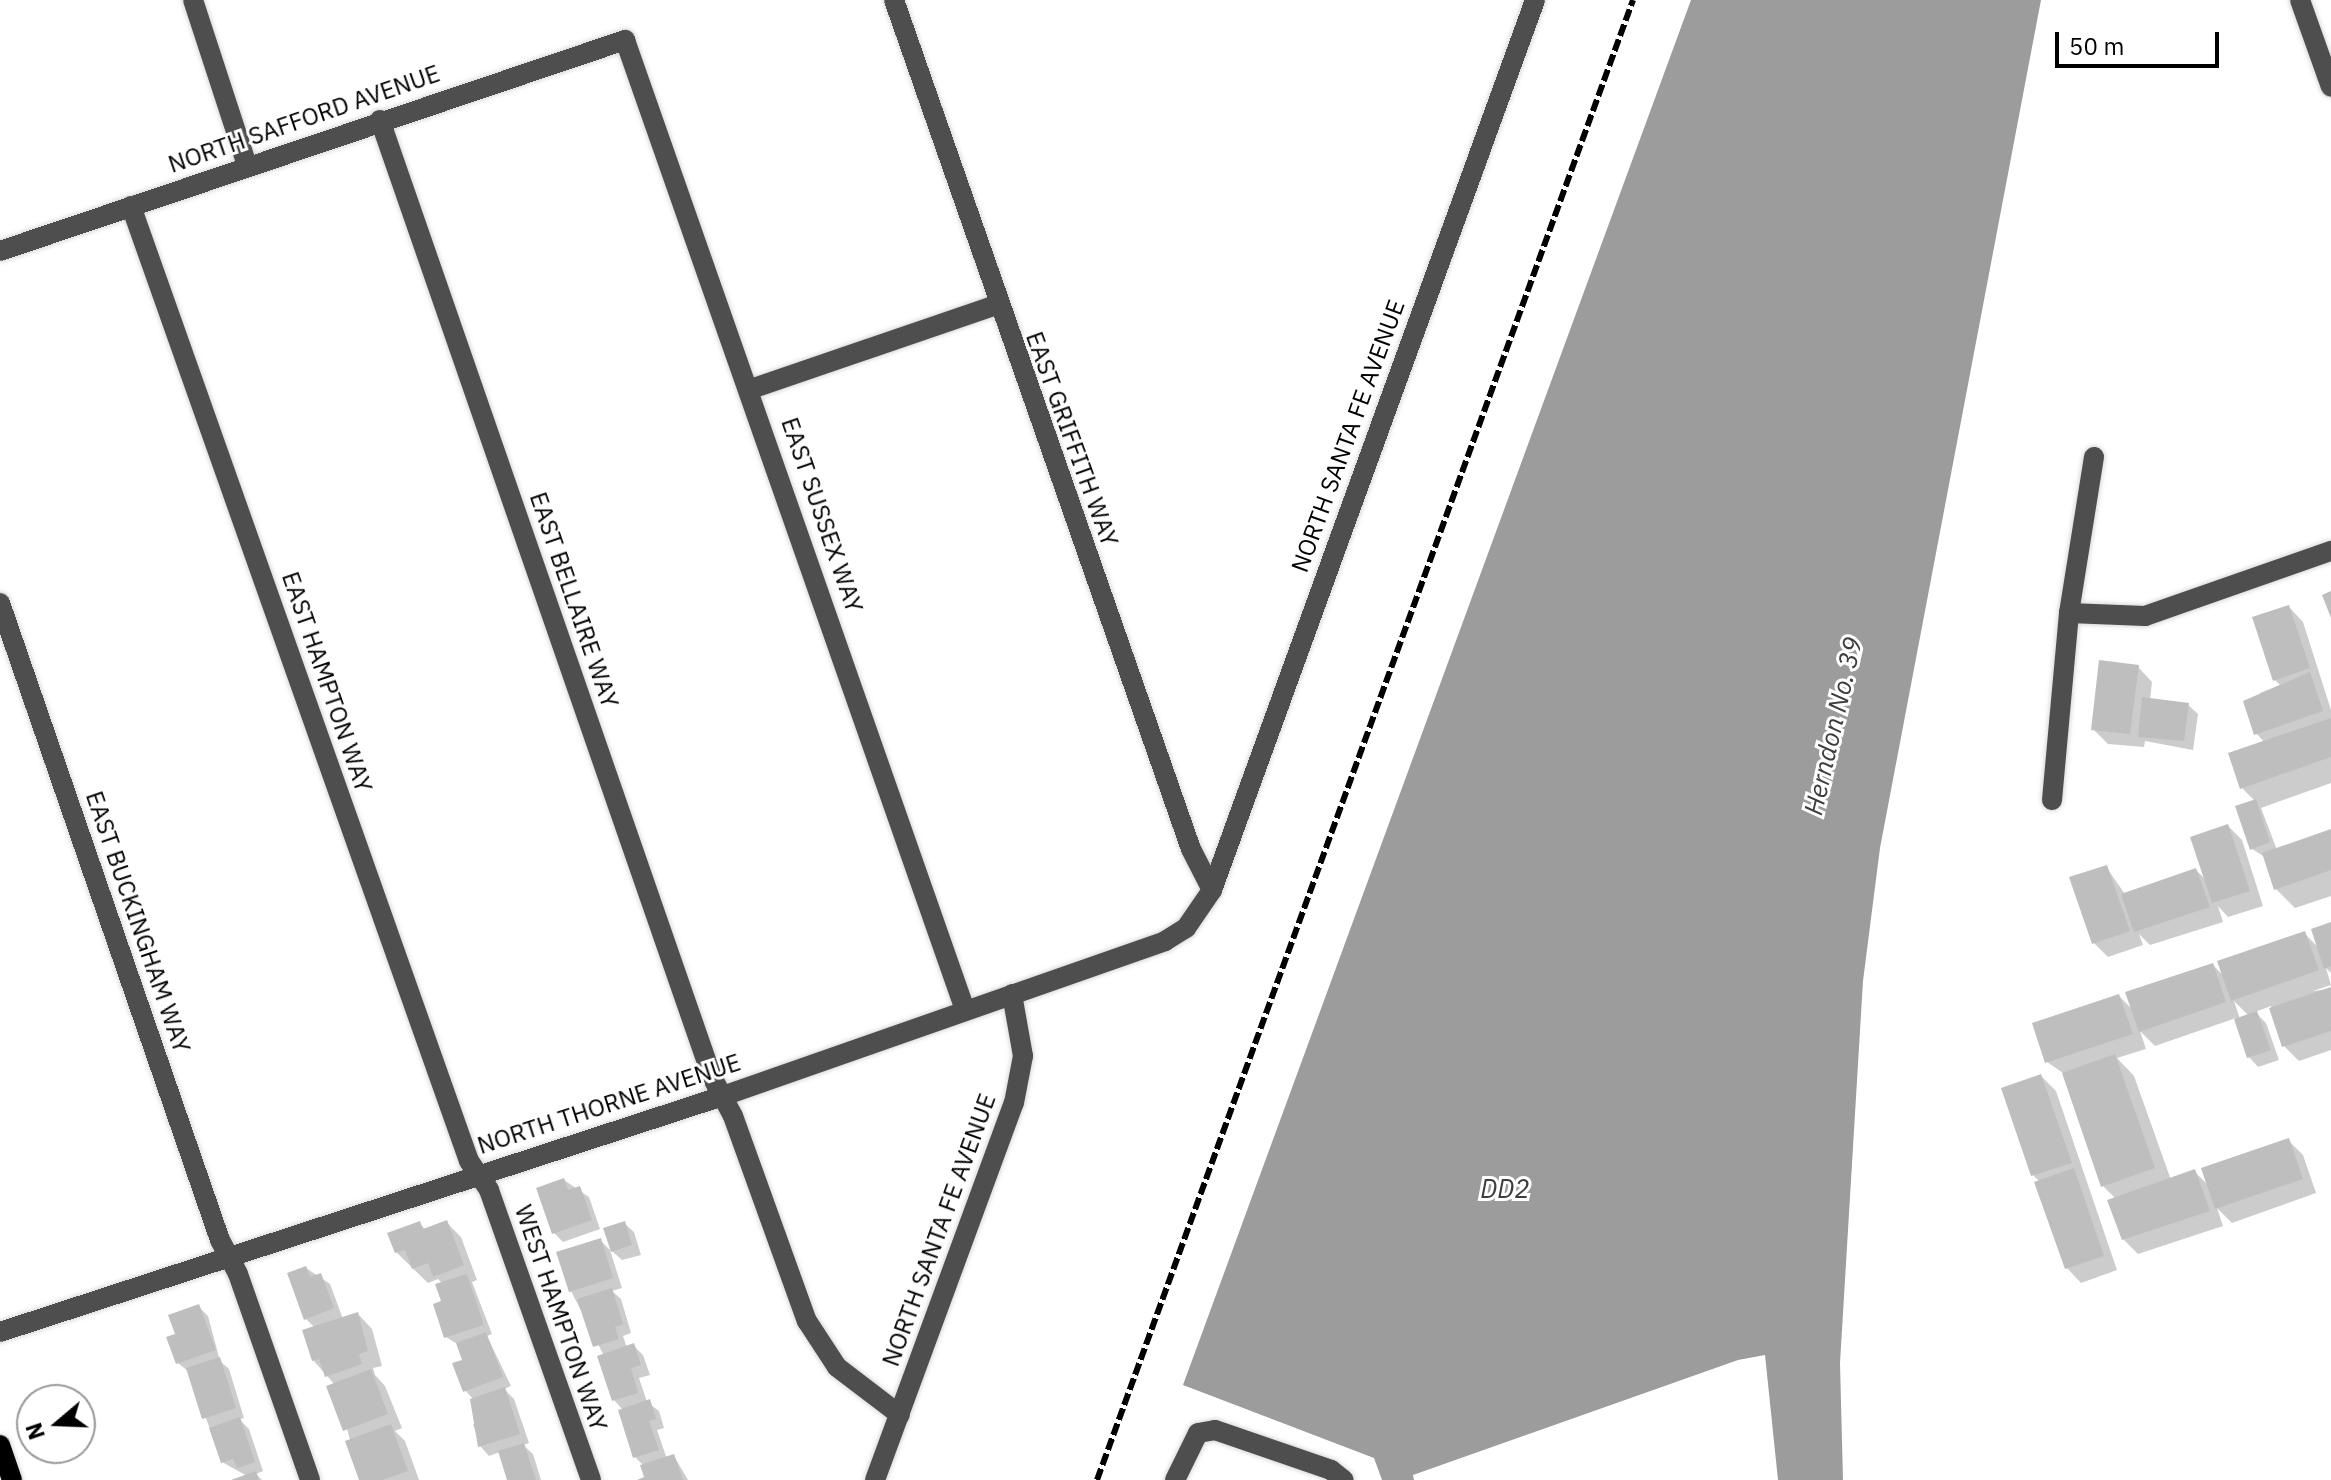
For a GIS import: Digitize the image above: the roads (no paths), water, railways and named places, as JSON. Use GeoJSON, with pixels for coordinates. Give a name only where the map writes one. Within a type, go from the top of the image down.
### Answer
{"type":"FeatureCollection","features":[{"type":"Feature","properties":{"kind":"main road"},"geometry":{"type":"LineString","coordinates":[[0,1445],[12,1480]]}},
{"type":"Feature","properties":{"kind":"street"},"geometry":{"type":"LineString","coordinates":[[193,0],[247,165]]}},
{"type":"Feature","properties":{"kind":"street","name":"EAST GRIFFITH WAY"},"geometry":{"type":"LineString","coordinates":[[894,0],[997,305],[1185,835],[1212,890]]}},
{"type":"Feature","properties":{"kind":"street","name":"NORTH SANTA FE AVENUE"},"geometry":{"type":"LineString","coordinates":[[1212,890],[1535,0]]}},
{"type":"Feature","properties":{"kind":"street"},"geometry":{"type":"LineString","coordinates":[[2300,0],[2331,87]]}},
{"type":"Feature","properties":{"kind":"street","name":"NORTH SAFFORD AVENUE"},"geometry":{"type":"LineString","coordinates":[[0,251],[380,120],[625,40]]}},
{"type":"Feature","properties":{"kind":"street","name":"EAST SUSSEX WAY"},"geometry":{"type":"LineString","coordinates":[[625,40],[751,389],[965,1010]]}},
{"type":"Feature","properties":{"kind":"street","name":"EAST BELLAIRE WAY"},"geometry":{"type":"LineString","coordinates":[[380,120],[723,1096],[807,1321],[837,1367],[900,1415]]}},
{"type":"Feature","properties":{"kind":"street","name":"EAST HAMPTON WAY"},"geometry":{"type":"LineString","coordinates":[[131,206],[478,1175]]}},
{"type":"Feature","properties":{"kind":"street"},"geometry":{"type":"LineString","coordinates":[[751,389],[997,305]]}},
{"type":"Feature","properties":{"kind":"street"},"geometry":{"type":"LineString","coordinates":[[2052,800],[2069,613],[2094,457]]}},
{"type":"Feature","properties":{"kind":"street"},"geometry":{"type":"LineString","coordinates":[[2069,613],[2145,616],[2331,551]]}},
{"type":"Feature","properties":{"kind":"street","name":"EAST BUCKINGHAM WAY"},"geometry":{"type":"LineString","coordinates":[[0,603],[6,640],[310,1480]]}},
{"type":"Feature","properties":{"kind":"street","name":"NORTH THORNE AVENUE"},"geometry":{"type":"LineString","coordinates":[[0,1332],[723,1096],[1165,941],[1193,921],[1212,890]]}},
{"type":"Feature","properties":{"kind":"street","name":"NORTH SANTA FE AVENUE"},"geometry":{"type":"LineString","coordinates":[[875,1480],[1018,1091],[1022,1035],[1012,994]]}},
{"type":"Feature","properties":{"kind":"street","name":"WEST HAMPTON WAY"},"geometry":{"type":"LineString","coordinates":[[478,1175],[489,1190],[591,1480]]}},
{"type":"Feature","properties":{"kind":"street"},"geometry":{"type":"LineString","coordinates":[[1175,1480],[1198,1433],[1215,1430],[1331,1470],[1344,1480]]}},
{"type":"Feature","properties":{"kind":"water","name":"DD2"},"geometry":{"type":"Polygon","coordinates":[[[1691,0],[2041,0],[1880,848],[1863,981],[1840,1363],[1843,1480],[1778,1480],[1765,1355],[1738,1360],[1413,1475],[1414,1480],[1382,1480],[1374,1458],[1183,1385],[1691,0]]]}},
{"type":"Feature","properties":{"kind":"railway"},"geometry":{"type":"LineString","coordinates":[[1097,1480],[1633,0]]}},
{"type":"Feature","properties":{"kind":"water label","name":"Herndon No. 39"},"geometry":{"type":"Point","coordinates":[1833,726]}}]}
